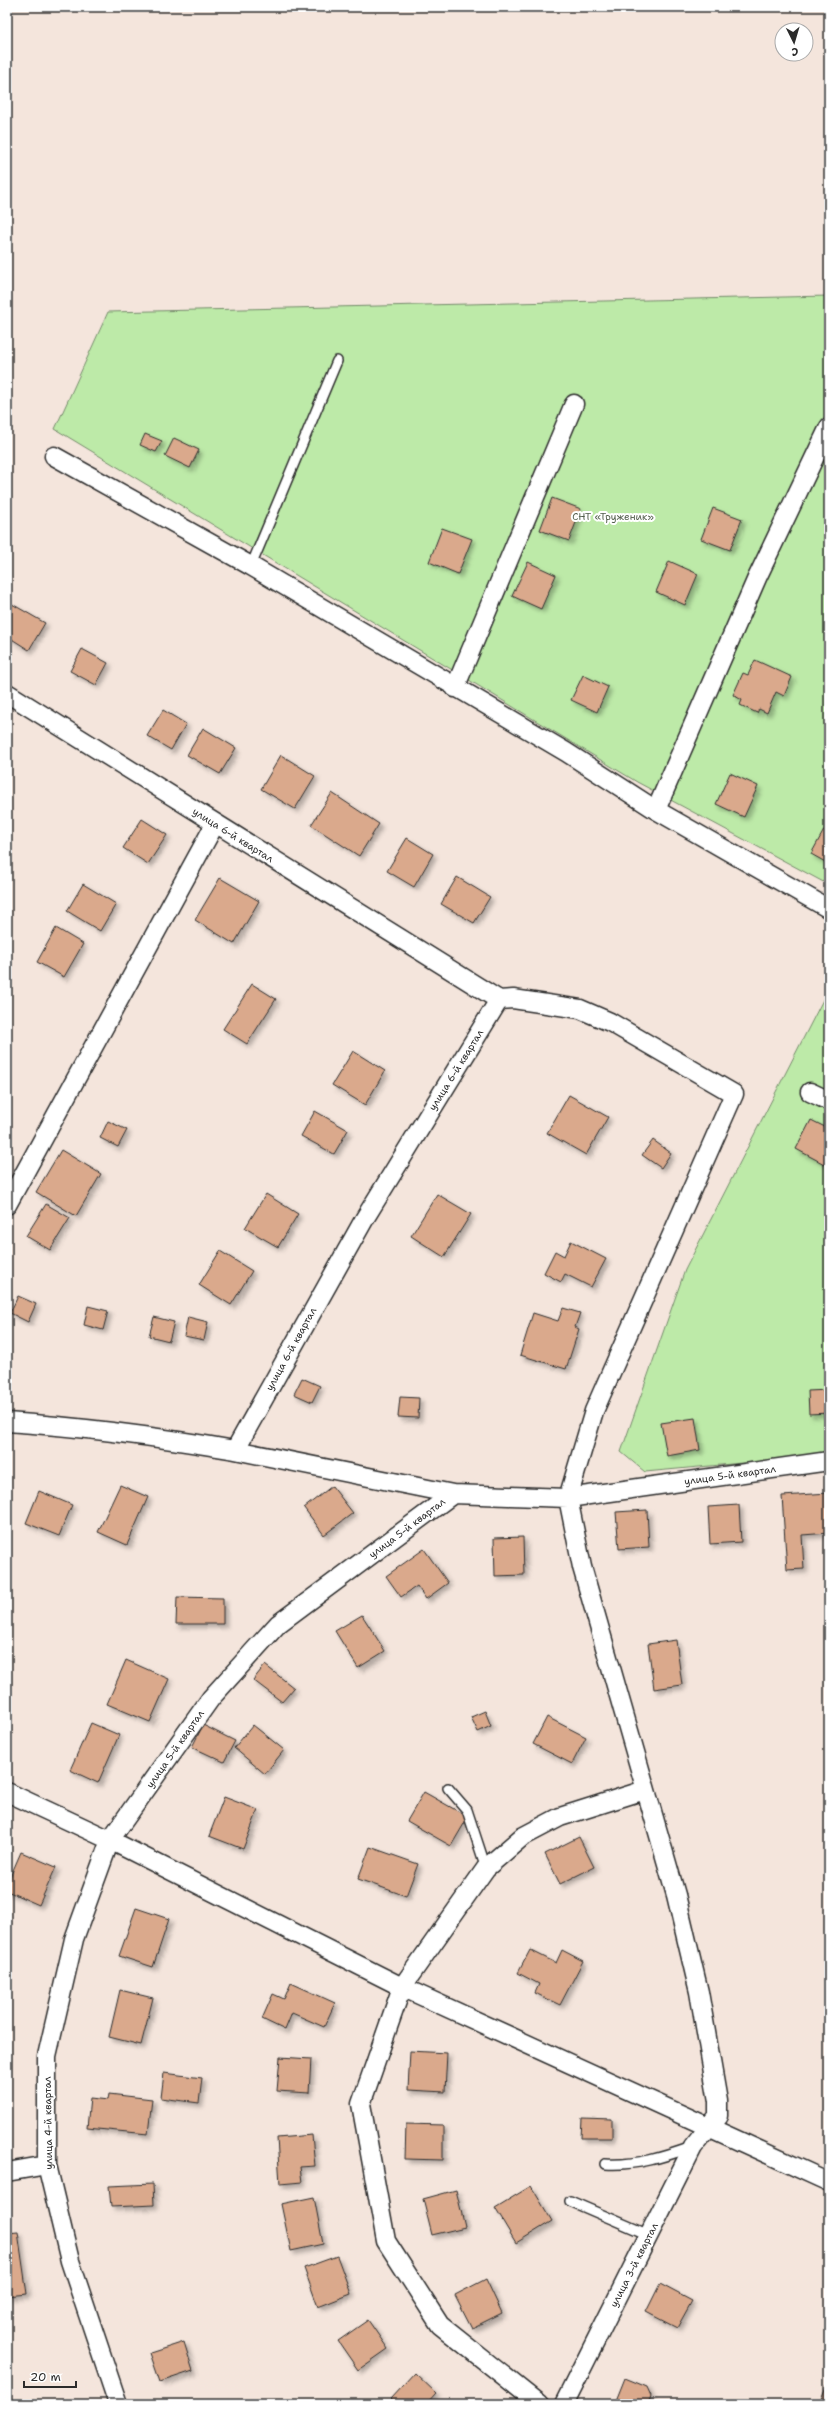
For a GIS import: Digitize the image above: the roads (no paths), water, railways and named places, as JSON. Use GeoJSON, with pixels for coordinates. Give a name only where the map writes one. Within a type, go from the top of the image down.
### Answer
{"type":"FeatureCollection","features":[{"type":"Feature","properties":{"kind":"street"},"geometry":{"type":"LineString","coordinates":[[455,688],[574,404]]}},
{"type":"Feature","properties":{"kind":"street"},"geometry":{"type":"LineString","coordinates":[[656,810],[757,578],[829,427]]}},
{"type":"Feature","properties":{"kind":"street"},"geometry":{"type":"LineString","coordinates":[[54,456],[251,566],[455,688],[566,752],[656,810],[829,909]]}},
{"type":"Feature","properties":{"kind":"street","name":"улица 6-й квартал"},"geometry":{"type":"LineString","coordinates":[[7,693],[499,1000],[365,1218],[235,1450]]}},
{"type":"Feature","properties":{"kind":"street"},"geometry":{"type":"LineString","coordinates":[[7,1205],[215,824]]}},
{"type":"Feature","properties":{"kind":"street"},"geometry":{"type":"LineString","coordinates":[[499,1000],[513,999],[580,1009],[610,1022],[734,1094],[594,1411],[568,1498]]}},
{"type":"Feature","properties":{"kind":"street"},"geometry":{"type":"LineString","coordinates":[[810,1092],[829,1101]]}},
{"type":"Feature","properties":{"kind":"street"},"geometry":{"type":"LineString","coordinates":[[7,1422],[52,1425],[176,1440],[235,1450],[453,1494]]}},
{"type":"Feature","properties":{"kind":"street","name":"улица 5-й квартал"},"geometry":{"type":"LineString","coordinates":[[110,1840],[211,1698],[278,1624],[453,1494],[568,1498],[829,1461]]}},
{"type":"Feature","properties":{"kind":"street","name":"улица 3-й квартал"},"geometry":{"type":"LineString","coordinates":[[564,2404],[693,2147],[707,2127],[718,2116],[718,2101],[699,1992],[676,1895],[582,1566],[568,1498]]}},
{"type":"Feature","properties":{"kind":"street"},"geometry":{"type":"LineString","coordinates":[[539,2404],[440,2325],[386,2241],[361,2104],[402,1987],[486,1868],[522,1837],[560,1816],[645,1790]]}},
{"type":"Feature","properties":{"kind":"street"},"geometry":{"type":"LineString","coordinates":[[7,1792],[110,1840],[402,1987],[829,2182]]}},
{"type":"Feature","properties":{"kind":"street","name":"улица 4-й квартал"},"geometry":{"type":"LineString","coordinates":[[110,1840],[74,1939],[47,2056],[48,2165],[70,2261],[118,2404]]}},
{"type":"Feature","properties":{"kind":"street"},"geometry":{"type":"LineString","coordinates":[[7,2172],[48,2165]]}},
{"type":"Feature","properties":{"kind":"lane"},"geometry":{"type":"LineString","coordinates":[[251,566],[337,360]]}},
{"type":"Feature","properties":{"kind":"lane"},"geometry":{"type":"LineString","coordinates":[[448,1788],[467,1810],[486,1868]]}},
{"type":"Feature","properties":{"kind":"lane"},"geometry":{"type":"LineString","coordinates":[[605,2164],[621,2165],[655,2159],[693,2147]]}},
{"type":"Feature","properties":{"kind":"lane"},"geometry":{"type":"LineString","coordinates":[[570,2201],[649,2235]]}},
{"type":"Feature","properties":{"kind":"park label","name":"СНТ «Труженик»"},"geometry":{"type":"Point","coordinates":[613,516]}}]}
